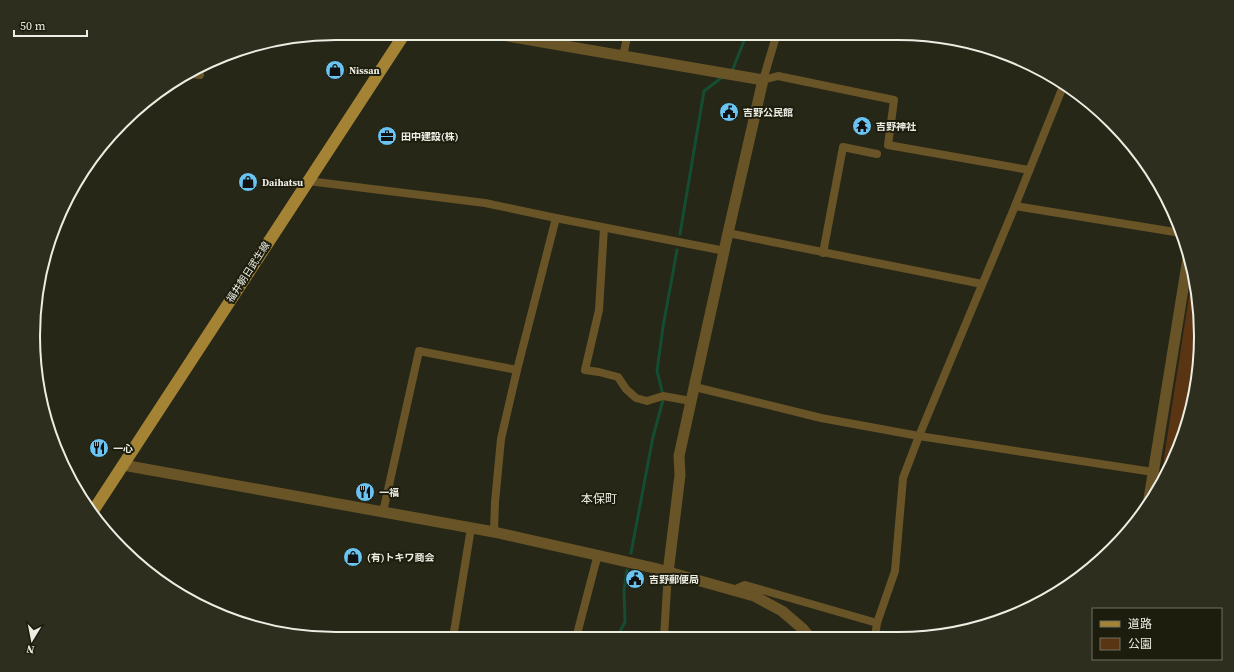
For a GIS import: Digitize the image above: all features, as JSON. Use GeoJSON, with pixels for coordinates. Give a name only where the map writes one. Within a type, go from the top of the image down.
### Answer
{"type":"FeatureCollection","features":[{"type":"Feature","properties":{"kind":"main road","name":"福井朝日武生線"},"geometry":{"type":"LineString","coordinates":[[95,508],[400,40]]}},
{"type":"Feature","properties":{"kind":"street"},"geometry":{"type":"LineString","coordinates":[[553,40],[623,56],[764,80],[778,76],[894,100],[888,145],[1029,170]]}},
{"type":"Feature","properties":{"kind":"street"},"geometry":{"type":"LineString","coordinates":[[623,56],[626,40]]}},
{"type":"Feature","properties":{"kind":"street"},"geometry":{"type":"LineString","coordinates":[[664,632],[668,573],[680,476],[678,456],[695,387],[724,251],[764,80],[775,40]]}},
{"type":"Feature","properties":{"kind":"street"},"geometry":{"type":"LineString","coordinates":[[876,632],[877,623],[895,571],[903,478],[1062,90]]}},
{"type":"Feature","properties":{"kind":"street"},"geometry":{"type":"LineString","coordinates":[[823,253],[843,147],[877,154]]}},
{"type":"Feature","properties":{"kind":"street"},"geometry":{"type":"LineString","coordinates":[[308,181],[485,203],[724,251]]}},
{"type":"Feature","properties":{"kind":"street"},"geometry":{"type":"LineString","coordinates":[[1015,206],[1174,232]]}},
{"type":"Feature","properties":{"kind":"street"},"geometry":{"type":"LineString","coordinates":[[494,532],[495,502],[501,439],[556,218]]}},
{"type":"Feature","properties":{"kind":"street"},"geometry":{"type":"LineString","coordinates":[[604,228],[599,310],[585,370],[618,377],[626,389],[636,398],[648,401],[663,396],[691,401]]}},
{"type":"Feature","properties":{"kind":"street"},"geometry":{"type":"LineString","coordinates":[[728,234],[982,284]]}},
{"type":"Feature","properties":{"kind":"street"},"geometry":{"type":"LineString","coordinates":[[1150,490],[1186,269]]}},
{"type":"Feature","properties":{"kind":"street"},"geometry":{"type":"LineString","coordinates":[[382,512],[419,351],[517,370]]}},
{"type":"Feature","properties":{"kind":"street"},"geometry":{"type":"LineString","coordinates":[[695,387],[821,418],[919,436],[1153,472]]}},
{"type":"Feature","properties":{"kind":"street"},"geometry":{"type":"LineString","coordinates":[[122,465],[494,532],[598,554],[754,596],[782,611],[806,632]]}},
{"type":"Feature","properties":{"kind":"street"},"geometry":{"type":"LineString","coordinates":[[454,632],[471,528]]}},
{"type":"Feature","properties":{"kind":"street"},"geometry":{"type":"LineString","coordinates":[[578,632],[598,554]]}},
{"type":"Feature","properties":{"kind":"street"},"geometry":{"type":"LineString","coordinates":[[731,591],[745,585],[877,623]]}},
{"type":"Feature","properties":{"kind":"green space"},"geometry":{"type":"Polygon","coordinates":[[[1190,290],[1194,336],[1191,375],[1184,413],[1162,468],[1190,290]]]}},
{"type":"Feature","properties":{"kind":"waterway"},"geometry":{"type":"LineString","coordinates":[[730,72],[733,69],[744,40]]}},
{"type":"Feature","properties":{"kind":"waterway"},"geometry":{"type":"LineString","coordinates":[[680,234],[704,91],[724,76]]}},
{"type":"Feature","properties":{"kind":"waterway"},"geometry":{"type":"LineString","coordinates":[[662,391],[657,371],[663,327],[677,250]]}},
{"type":"Feature","properties":{"kind":"waterway"},"geometry":{"type":"LineString","coordinates":[[631,553],[653,437],[663,400]]}},
{"type":"Feature","properties":{"kind":"waterway"},"geometry":{"type":"LineString","coordinates":[[620,632],[625,622],[624,590],[627,570]]}},
{"type":"Feature","properties":{"kind":"place","name":"Nissan"},"geometry":{"type":"Point","coordinates":[335,70]}},
{"type":"Feature","properties":{"kind":"place","name":"吉野公民館"},"geometry":{"type":"Point","coordinates":[729,112]}},
{"type":"Feature","properties":{"kind":"place","name":"吉野神社"},"geometry":{"type":"Point","coordinates":[862,126]}},
{"type":"Feature","properties":{"kind":"place","name":"田中建設(株)"},"geometry":{"type":"Point","coordinates":[387,136]}},
{"type":"Feature","properties":{"kind":"place","name":"Daihatsu"},"geometry":{"type":"Point","coordinates":[248,182]}},
{"type":"Feature","properties":{"kind":"place","name":"一心"},"geometry":{"type":"Point","coordinates":[99,448]}},
{"type":"Feature","properties":{"kind":"place","name":"一福"},"geometry":{"type":"Point","coordinates":[365,492]}},
{"type":"Feature","properties":{"kind":"place","name":"(有)トキワ商会"},"geometry":{"type":"Point","coordinates":[353,557]}},
{"type":"Feature","properties":{"kind":"place","name":"吉野郵便局"},"geometry":{"type":"Point","coordinates":[635,579]}},
{"type":"Feature","properties":{"kind":"district","name":"本保町"},"geometry":{"type":"Point","coordinates":[599,499]}}]}
